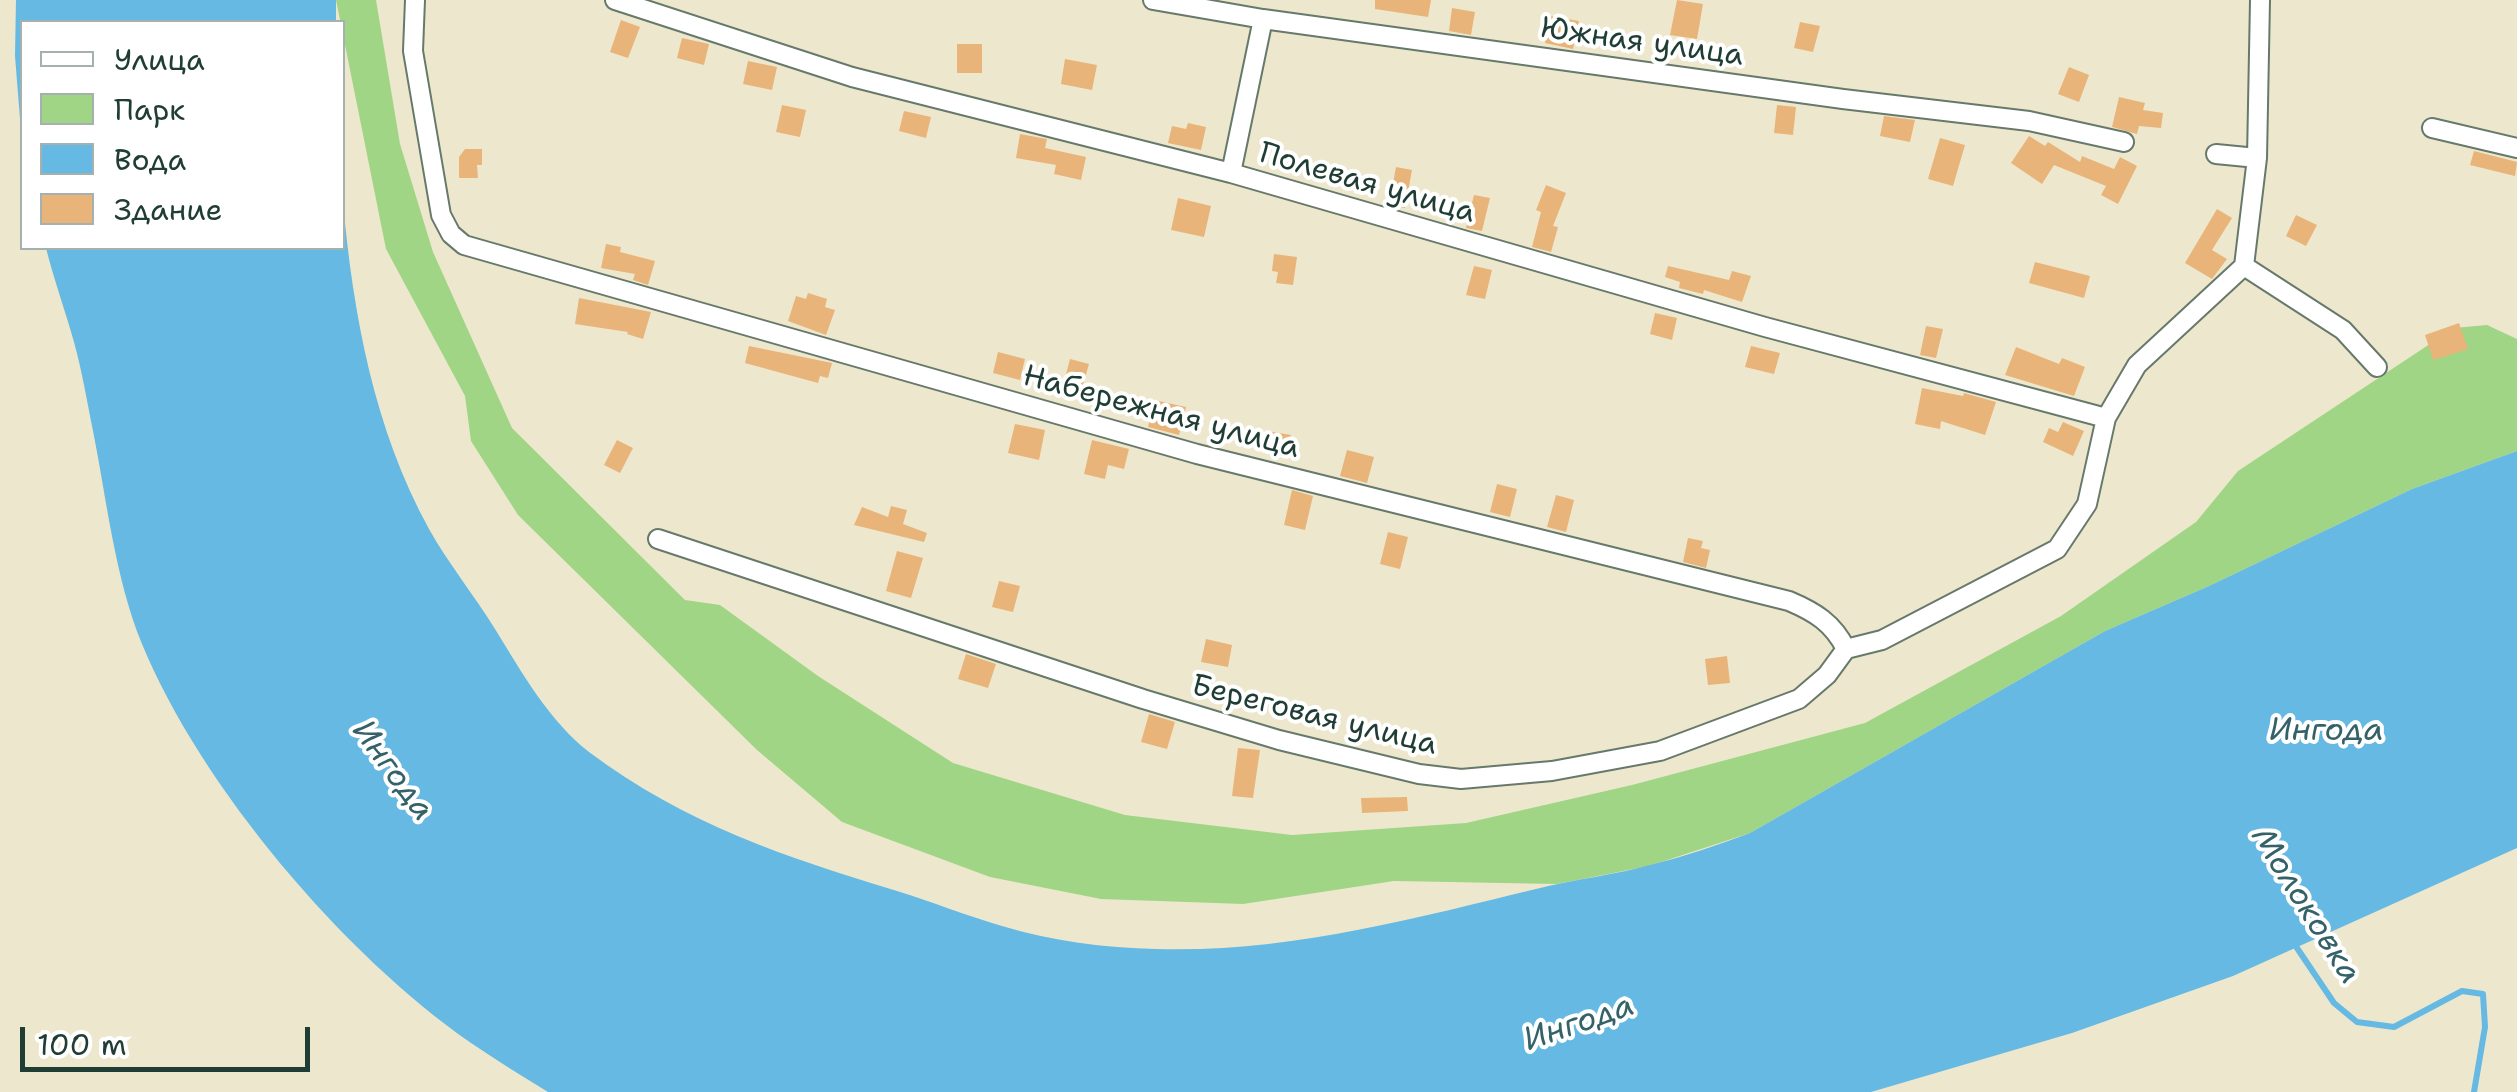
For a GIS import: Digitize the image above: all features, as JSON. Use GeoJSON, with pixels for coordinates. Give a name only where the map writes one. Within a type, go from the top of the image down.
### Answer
{"type":"FeatureCollection","features":[{"type":"Feature","properties":{"kind":"street","name":"Набережная улица"},"geometry":{"type":"LineString","coordinates":[[414,0],[413,51],[441,215],[451,234],[464,245],[1196,454],[1789,602],[1810,610],[1836,629],[1846,649]]}},
{"type":"Feature","properties":{"kind":"street","name":"Полевая улица"},"geometry":{"type":"LineString","coordinates":[[615,0],[852,77],[1231,173],[1765,327],[2106,418]]}},
{"type":"Feature","properties":{"kind":"street","name":"Южная улица"},"geometry":{"type":"LineString","coordinates":[[1153,0],[1263,19],[1842,99],[2029,120],[2124,142]]}},
{"type":"Feature","properties":{"kind":"street"},"geometry":{"type":"LineString","coordinates":[[1846,649],[1882,640],[2057,550],[2087,504],[2106,418],[2137,365],[2244,266],[2256,158],[2260,0]]}},
{"type":"Feature","properties":{"kind":"street"},"geometry":{"type":"LineString","coordinates":[[1231,173],[1263,19]]}},
{"type":"Feature","properties":{"kind":"street"},"geometry":{"type":"LineString","coordinates":[[2432,128],[2517,148]]}},
{"type":"Feature","properties":{"kind":"street"},"geometry":{"type":"LineString","coordinates":[[2216,154],[2256,158]]}},
{"type":"Feature","properties":{"kind":"street"},"geometry":{"type":"LineString","coordinates":[[2244,266],[2343,330],[2377,367]]}},
{"type":"Feature","properties":{"kind":"street","name":"Береговая улица"},"geometry":{"type":"LineString","coordinates":[[658,539],[1160,704],[1314,748],[1419,774],[1461,779],[1552,771],[1660,750],[1800,699],[1846,649]]}},
{"type":"Feature","properties":{"kind":"green space"},"geometry":{"type":"Polygon","coordinates":[[[336,0],[376,0],[400,144],[433,252],[512,428],[685,600],[720,605],[818,676],[953,763],[1125,815],[1292,835],[1466,823],[1632,785],[1865,723],[2061,616],[2196,522],[2238,471],[2454,328],[2487,325],[2517,339],[2517,451],[2412,489],[2105,631],[1750,833],[1649,866],[1557,884],[1394,881],[1243,904],[1101,899],[990,877],[842,822],[757,750],[518,515],[471,441],[465,396],[386,249],[345,45],[345,20],[340,20],[336,0]]]}},
{"type":"Feature","properties":{"kind":"water"},"geometry":{"type":"Polygon","coordinates":[[[16,0],[336,0],[336,20],[20,20],[20,119],[16,0]]]}},
{"type":"Feature","properties":{"kind":"water","name":"Ингода"},"geometry":{"type":"Polygon","coordinates":[[[345,219],[369,370],[410,491],[444,554],[537,695],[575,740],[662,800],[775,851],[1021,931],[1059,940],[1156,949],[1253,946],[1348,932],[1639,868],[1750,833],[2105,631],[2412,489],[2517,451],[2517,848],[2233,976],[2072,1033],[1871,1092],[548,1092],[471,1043],[374,964],[281,864],[200,754],[168,699],[133,619],[118,566],[74,342],[47,250],[345,250],[345,219]]]}},
{"type":"Feature","properties":{"kind":"building"},"geometry":{"type":"Polygon","coordinates":[[[1375,0],[1431,0],[1428,17],[1375,9],[1375,0]]]}},
{"type":"Feature","properties":{"kind":"building"},"geometry":{"type":"Polygon","coordinates":[[[1677,0],[1703,4],[1697,39],[1670,35],[1677,0]]]}},
{"type":"Feature","properties":{"kind":"building"},"geometry":{"type":"Polygon","coordinates":[[[1452,8],[1475,12],[1471,35],[1449,31],[1452,8]]]}},
{"type":"Feature","properties":{"kind":"building"},"geometry":{"type":"Polygon","coordinates":[[[1551,16],[1579,21],[1573,49],[1545,43],[1551,16]]]}},
{"type":"Feature","properties":{"kind":"building"},"geometry":{"type":"Polygon","coordinates":[[[621,20],[640,27],[628,58],[610,52],[621,20]]]}},
{"type":"Feature","properties":{"kind":"building"},"geometry":{"type":"Polygon","coordinates":[[[1800,22],[1820,26],[1813,52],[1794,48],[1800,22]]]}},
{"type":"Feature","properties":{"kind":"building"},"geometry":{"type":"Polygon","coordinates":[[[682,38],[709,44],[704,65],[677,58],[682,38]]]}},
{"type":"Feature","properties":{"kind":"building"},"geometry":{"type":"Polygon","coordinates":[[[957,44],[982,44],[982,73],[957,73],[957,44]]]}},
{"type":"Feature","properties":{"kind":"building"},"geometry":{"type":"Polygon","coordinates":[[[1065,59],[1097,65],[1092,90],[1061,84],[1065,59]]]}},
{"type":"Feature","properties":{"kind":"building"},"geometry":{"type":"Polygon","coordinates":[[[748,61],[777,67],[772,90],[743,84],[748,61]]]}},
{"type":"Feature","properties":{"kind":"building"},"geometry":{"type":"Polygon","coordinates":[[[2069,67],[2089,75],[2079,102],[2058,94],[2069,67]]]}},
{"type":"Feature","properties":{"kind":"building"},"geometry":{"type":"Polygon","coordinates":[[[2119,97],[2145,103],[2143,110],[2163,113],[2161,128],[2139,126],[2137,134],[2112,127],[2119,97]]]}},
{"type":"Feature","properties":{"kind":"building"},"geometry":{"type":"Polygon","coordinates":[[[782,105],[806,110],[800,137],[776,132],[782,105]]]}},
{"type":"Feature","properties":{"kind":"building"},"geometry":{"type":"Polygon","coordinates":[[[1777,105],[1796,107],[1793,135],[1774,133],[1777,105]]]}},
{"type":"Feature","properties":{"kind":"building"},"geometry":{"type":"Polygon","coordinates":[[[904,111],[931,117],[926,138],[899,131],[904,111]]]}},
{"type":"Feature","properties":{"kind":"building"},"geometry":{"type":"Polygon","coordinates":[[[1884,116],[1915,120],[1910,142],[1880,136],[1884,116]]]}},
{"type":"Feature","properties":{"kind":"building"},"geometry":{"type":"Polygon","coordinates":[[[1188,123],[1206,127],[1201,150],[1168,143],[1172,126],[1186,129],[1188,123]]]}},
{"type":"Feature","properties":{"kind":"building"},"geometry":{"type":"Polygon","coordinates":[[[1020,134],[1047,139],[1045,148],[1086,157],[1081,180],[1054,174],[1056,165],[1016,158],[1020,134]]]}},
{"type":"Feature","properties":{"kind":"building"},"geometry":{"type":"Polygon","coordinates":[[[2029,136],[2045,146],[2048,142],[2080,162],[2082,156],[2114,169],[2120,157],[2137,166],[2118,204],[2101,195],[2106,186],[2054,165],[2042,184],[2011,163],[2029,136]]]}},
{"type":"Feature","properties":{"kind":"building"},"geometry":{"type":"Polygon","coordinates":[[[1940,138],[1965,145],[1953,186],[1928,179],[1940,138]]]}},
{"type":"Feature","properties":{"kind":"building"},"geometry":{"type":"Polygon","coordinates":[[[465,149],[482,149],[478,178],[459,178],[459,157],[465,149]]]}},
{"type":"Feature","properties":{"kind":"building"},"geometry":{"type":"Polygon","coordinates":[[[2474,151],[2517,162],[2515,176],[2470,165],[2474,151]]]}},
{"type":"Feature","properties":{"kind":"building"},"geometry":{"type":"Polygon","coordinates":[[[1396,167],[1412,170],[1405,208],[1389,205],[1396,167]]]}},
{"type":"Feature","properties":{"kind":"building"},"geometry":{"type":"Polygon","coordinates":[[[1546,185],[1566,193],[1553,226],[1558,227],[1551,252],[1532,247],[1541,212],[1536,210],[1546,185]]]}},
{"type":"Feature","properties":{"kind":"building"},"geometry":{"type":"Polygon","coordinates":[[[1474,195],[1490,198],[1482,231],[1466,228],[1474,195]]]}},
{"type":"Feature","properties":{"kind":"building"},"geometry":{"type":"Polygon","coordinates":[[[1178,198],[1211,206],[1204,237],[1171,230],[1178,198]]]}},
{"type":"Feature","properties":{"kind":"building"},"geometry":{"type":"Polygon","coordinates":[[[2217,209],[2232,218],[2212,250],[2227,259],[2212,279],[2185,263],[2217,209]]]}},
{"type":"Feature","properties":{"kind":"building"},"geometry":{"type":"Polygon","coordinates":[[[2296,215],[2317,225],[2306,246],[2286,236],[2296,215]]]}},
{"type":"Feature","properties":{"kind":"building"},"geometry":{"type":"Polygon","coordinates":[[[606,244],[655,261],[648,285],[633,280],[635,274],[601,268],[606,244]]]}},
{"type":"Feature","properties":{"kind":"building"},"geometry":{"type":"Polygon","coordinates":[[[1274,254],[1297,257],[1293,285],[1276,283],[1278,272],[1272,271],[1274,254]]]}},
{"type":"Feature","properties":{"kind":"building"},"geometry":{"type":"Polygon","coordinates":[[[2035,262],[2090,276],[2084,298],[2029,283],[2035,262]]]}},
{"type":"Feature","properties":{"kind":"building"},"geometry":{"type":"Polygon","coordinates":[[[1474,266],[1492,270],[1485,299],[1466,295],[1474,266]]]}},
{"type":"Feature","properties":{"kind":"building"},"geometry":{"type":"Polygon","coordinates":[[[1668,266],[1729,280],[1732,271],[1751,276],[1742,302],[1704,290],[1703,294],[1679,288],[1680,282],[1665,277],[1668,266]]]}},
{"type":"Feature","properties":{"kind":"building"},"geometry":{"type":"Polygon","coordinates":[[[808,293],[827,299],[825,307],[835,310],[826,335],[788,321],[796,296],[806,299],[808,293]]]}},
{"type":"Feature","properties":{"kind":"building"},"geometry":{"type":"Polygon","coordinates":[[[579,298],[651,312],[643,339],[628,332],[575,324],[579,298]]]}},
{"type":"Feature","properties":{"kind":"building"},"geometry":{"type":"Polygon","coordinates":[[[1655,313],[1677,318],[1672,340],[1650,334],[1655,313]]]}},
{"type":"Feature","properties":{"kind":"building"},"geometry":{"type":"Polygon","coordinates":[[[2459,323],[2468,349],[2433,360],[2425,335],[2459,323]]]}},
{"type":"Feature","properties":{"kind":"building"},"geometry":{"type":"Polygon","coordinates":[[[1926,326],[1943,329],[1936,358],[1920,355],[1926,326]]]}},
{"type":"Feature","properties":{"kind":"building"},"geometry":{"type":"Polygon","coordinates":[[[749,346],[832,363],[828,378],[820,376],[818,383],[745,363],[749,346]]]}},
{"type":"Feature","properties":{"kind":"building"},"geometry":{"type":"Polygon","coordinates":[[[1751,346],[1780,353],[1774,374],[1745,367],[1751,346]]]}},
{"type":"Feature","properties":{"kind":"building"},"geometry":{"type":"Polygon","coordinates":[[[2016,347],[2059,364],[2062,358],[2085,367],[2074,396],[2005,375],[2016,347]]]}},
{"type":"Feature","properties":{"kind":"building"},"geometry":{"type":"Polygon","coordinates":[[[998,352],[1025,359],[1020,380],[993,373],[998,352]]]}},
{"type":"Feature","properties":{"kind":"building"},"geometry":{"type":"Polygon","coordinates":[[[1070,359],[1089,364],[1081,392],[1063,386],[1070,359]]]}},
{"type":"Feature","properties":{"kind":"building"},"geometry":{"type":"Polygon","coordinates":[[[1922,388],[1996,402],[1985,435],[1941,421],[1940,429],[1915,424],[1922,388]]]}},
{"type":"Feature","properties":{"kind":"building"},"geometry":{"type":"Polygon","coordinates":[[[1154,400],[1186,407],[1179,435],[1148,427],[1154,400]]]}},
{"type":"Feature","properties":{"kind":"building"},"geometry":{"type":"Polygon","coordinates":[[[2063,422],[2084,431],[2073,456],[2043,442],[2049,428],[2058,432],[2063,422]]]}},
{"type":"Feature","properties":{"kind":"building"},"geometry":{"type":"Polygon","coordinates":[[[1015,424],[1045,430],[1039,460],[1008,453],[1015,424]]]}},
{"type":"Feature","properties":{"kind":"building"},"geometry":{"type":"Polygon","coordinates":[[[1268,431],[1291,435],[1287,457],[1263,452],[1268,431]]]}},
{"type":"Feature","properties":{"kind":"building"},"geometry":{"type":"Polygon","coordinates":[[[617,440],[633,448],[620,473],[604,465],[617,440]]]}},
{"type":"Feature","properties":{"kind":"building"},"geometry":{"type":"Polygon","coordinates":[[[1092,440],[1129,449],[1124,469],[1108,465],[1105,479],[1084,474],[1092,440]]]}},
{"type":"Feature","properties":{"kind":"building"},"geometry":{"type":"Polygon","coordinates":[[[1347,450],[1374,457],[1367,483],[1340,476],[1347,450]]]}},
{"type":"Feature","properties":{"kind":"building"},"geometry":{"type":"Polygon","coordinates":[[[1497,484],[1517,489],[1510,517],[1490,512],[1497,484]]]}},
{"type":"Feature","properties":{"kind":"building"},"geometry":{"type":"Polygon","coordinates":[[[1292,490],[1313,496],[1305,530],[1284,525],[1292,490]]]}},
{"type":"Feature","properties":{"kind":"building"},"geometry":{"type":"Polygon","coordinates":[[[1556,495],[1574,500],[1566,532],[1547,527],[1556,495]]]}},
{"type":"Feature","properties":{"kind":"building"},"geometry":{"type":"Polygon","coordinates":[[[891,506],[907,510],[903,524],[927,533],[924,542],[854,525],[862,507],[888,517],[891,506]]]}},
{"type":"Feature","properties":{"kind":"building"},"geometry":{"type":"Polygon","coordinates":[[[1388,532],[1408,537],[1400,569],[1380,564],[1388,532]]]}},
{"type":"Feature","properties":{"kind":"building"},"geometry":{"type":"Polygon","coordinates":[[[1688,538],[1703,541],[1701,548],[1710,550],[1706,568],[1683,562],[1688,538]]]}},
{"type":"Feature","properties":{"kind":"building"},"geometry":{"type":"Polygon","coordinates":[[[897,551],[923,558],[911,598],[886,591],[897,551]]]}},
{"type":"Feature","properties":{"kind":"building"},"geometry":{"type":"Polygon","coordinates":[[[999,581],[1020,586],[1013,612],[992,607],[999,581]]]}},
{"type":"Feature","properties":{"kind":"building"},"geometry":{"type":"Polygon","coordinates":[[[1206,639],[1232,645],[1228,667],[1201,662],[1206,639]]]}},
{"type":"Feature","properties":{"kind":"building"},"geometry":{"type":"Polygon","coordinates":[[[966,654],[996,664],[988,688],[958,679],[966,654]]]}},
{"type":"Feature","properties":{"kind":"building"},"geometry":{"type":"Polygon","coordinates":[[[1727,656],[1730,683],[1708,685],[1705,659],[1727,656]]]}},
{"type":"Feature","properties":{"kind":"building"},"geometry":{"type":"Polygon","coordinates":[[[1149,714],[1175,722],[1167,749],[1141,742],[1149,714]]]}},
{"type":"Feature","properties":{"kind":"building"},"geometry":{"type":"Polygon","coordinates":[[[1238,748],[1260,750],[1253,798],[1232,796],[1238,748]]]}},
{"type":"Feature","properties":{"kind":"building"},"geometry":{"type":"Polygon","coordinates":[[[1407,797],[1408,811],[1362,813],[1361,798],[1407,797]]]}},
{"type":"Feature","properties":{"kind":"waterway","name":"Молоковка"},"geometry":{"type":"LineString","coordinates":[[2293,942],[2334,1003],[2357,1022],[2394,1027],[2462,991],[2483,994],[2485,1027],[2474,1092]]}}]}
